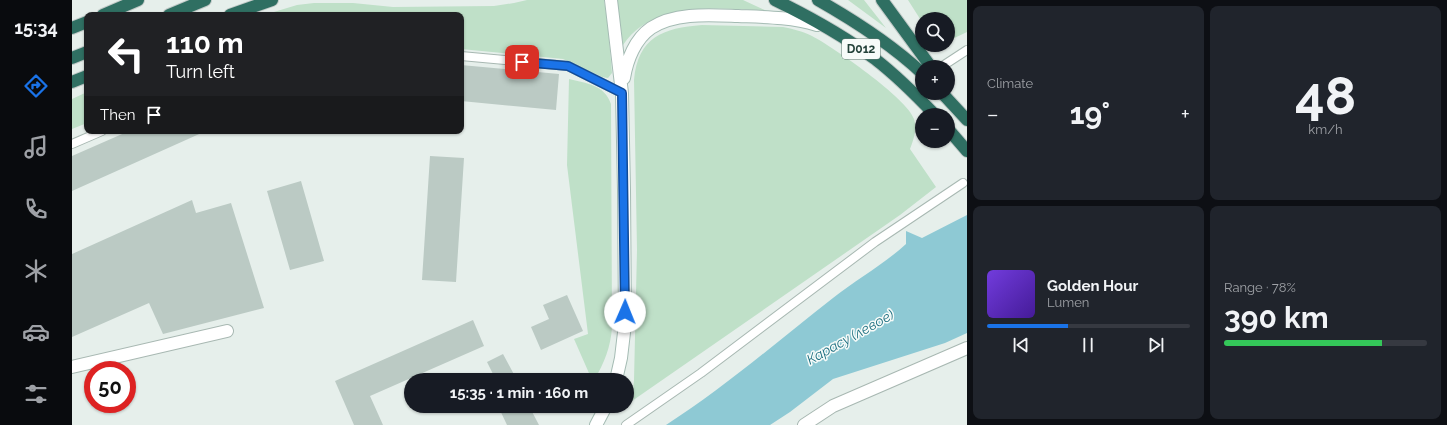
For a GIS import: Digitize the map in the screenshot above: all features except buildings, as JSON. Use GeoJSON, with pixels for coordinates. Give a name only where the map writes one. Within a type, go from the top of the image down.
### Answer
{"type":"FeatureCollection","features":[{"type":"Feature","properties":{"kind":"highway"},"geometry":{"type":"LineString","coordinates":[[110,12],[138,0]]}},
{"type":"Feature","properties":{"kind":"highway"},"geometry":{"type":"LineString","coordinates":[[176,12],[205,0]]}},
{"type":"Feature","properties":{"kind":"highway"},"geometry":{"type":"LineString","coordinates":[[238,12],[272,0]]}},
{"type":"Feature","properties":{"kind":"highway","name":"D012"},"geometry":{"type":"LineString","coordinates":[[775,0],[826,27],[853,44],[885,67],[928,108]]}},
{"type":"Feature","properties":{"kind":"highway","name":"D012"},"geometry":{"type":"LineString","coordinates":[[818,0],[873,34],[915,67]]}},
{"type":"Feature","properties":{"kind":"highway"},"geometry":{"type":"LineString","coordinates":[[882,0],[926,60]]}},
{"type":"Feature","properties":{"kind":"highway"},"geometry":{"type":"LineString","coordinates":[[72,28],[84,23]]}},
{"type":"Feature","properties":{"kind":"highway"},"geometry":{"type":"LineString","coordinates":[[72,58],[84,53]]}},
{"type":"Feature","properties":{"kind":"highway"},"geometry":{"type":"LineString","coordinates":[[72,82],[84,77]]}},
{"type":"Feature","properties":{"kind":"highway"},"geometry":{"type":"LineString","coordinates":[[949,100],[967,119]]}},
{"type":"Feature","properties":{"kind":"highway"},"geometry":{"type":"LineString","coordinates":[[954,100],[967,119]]}},
{"type":"Feature","properties":{"kind":"highway"},"geometry":{"type":"LineString","coordinates":[[955,137],[967,151]]}},
{"type":"Feature","properties":{"kind":"main road"},"geometry":{"type":"LineString","coordinates":[[611,0],[622,93],[625,301],[623,346],[617,373]]}},
{"type":"Feature","properties":{"kind":"main road"},"geometry":{"type":"LineString","coordinates":[[622,93],[628,60],[635,46],[651,28],[666,22],[692,16],[769,17],[797,19],[826,27]]}},
{"type":"Feature","properties":{"kind":"main road"},"geometry":{"type":"LineString","coordinates":[[72,367],[227,331]]}},
{"type":"Feature","properties":{"kind":"main road"},"geometry":{"type":"LineString","coordinates":[[804,425],[833,406],[967,348]]}},
{"type":"Feature","properties":{"kind":"main road"},"geometry":{"type":"LineString","coordinates":[[596,425],[602,413]]}},
{"type":"Feature","properties":{"kind":"lane"},"geometry":{"type":"LineString","coordinates":[[951,60],[967,50]]}},
{"type":"Feature","properties":{"kind":"lane"},"geometry":{"type":"LineString","coordinates":[[464,56],[568,66],[622,93]]}},
{"type":"Feature","properties":{"kind":"lane"},"geometry":{"type":"LineString","coordinates":[[72,144],[95,134]]}},
{"type":"Feature","properties":{"kind":"lane"},"geometry":{"type":"LineString","coordinates":[[626,425],[702,373],[875,242],[963,183]]}},
{"type":"Feature","properties":{"kind":"green space"},"geometry":{"type":"Polygon","coordinates":[[[527,0],[604,0],[612,73],[608,78],[602,77],[563,59],[464,49],[464,12],[274,12],[297,5],[314,3],[353,3],[393,7],[494,6],[527,0]]]}},
{"type":"Feature","properties":{"kind":"green space"},"geometry":{"type":"Polygon","coordinates":[[[617,0],[743,0],[767,11],[708,9],[688,10],[669,14],[651,20],[636,30],[623,45],[617,0]]]}},
{"type":"Feature","properties":{"kind":"green space"},"geometry":{"type":"Polygon","coordinates":[[[848,0],[864,0],[886,28],[848,0]]]}},
{"type":"Feature","properties":{"kind":"green space"},"geometry":{"type":"Polygon","coordinates":[[[908,0],[967,0],[967,32],[955,38],[955,12],[916,12],[908,0]]]}},
{"type":"Feature","properties":{"kind":"green space"},"geometry":{"type":"Polygon","coordinates":[[[688,26],[783,27],[794,29],[812,36],[836,51],[884,86],[908,110],[914,119],[915,126],[914,138],[910,149],[936,187],[900,215],[634,400],[637,250],[634,80],[636,65],[647,44],[655,38],[664,32],[688,26]]]}},
{"type":"Feature","properties":{"kind":"green space"},"geometry":{"type":"Polygon","coordinates":[[[569,79],[600,89],[611,104],[612,327],[606,355],[598,373],[589,373],[574,339],[588,334],[567,165],[569,79]]]}},
{"type":"Feature","properties":{"kind":"green space"},"geometry":{"type":"Polygon","coordinates":[[[84,93],[84,124],[72,129],[72,99],[84,93]]]}},
{"type":"Feature","properties":{"kind":"water","name":"Карасу (левое)"},"geometry":{"type":"Polygon","coordinates":[[[967,215],[967,333],[945,343],[833,379],[790,412],[770,425],[666,425],[730,379],[851,284],[897,252],[906,244],[906,231],[922,238],[967,215]]]}},
{"type":"Feature","properties":{"kind":"route"},"geometry":{"type":"LineString","coordinates":[[522,62],[568,66],[622,93],[625,312]]}}]}
